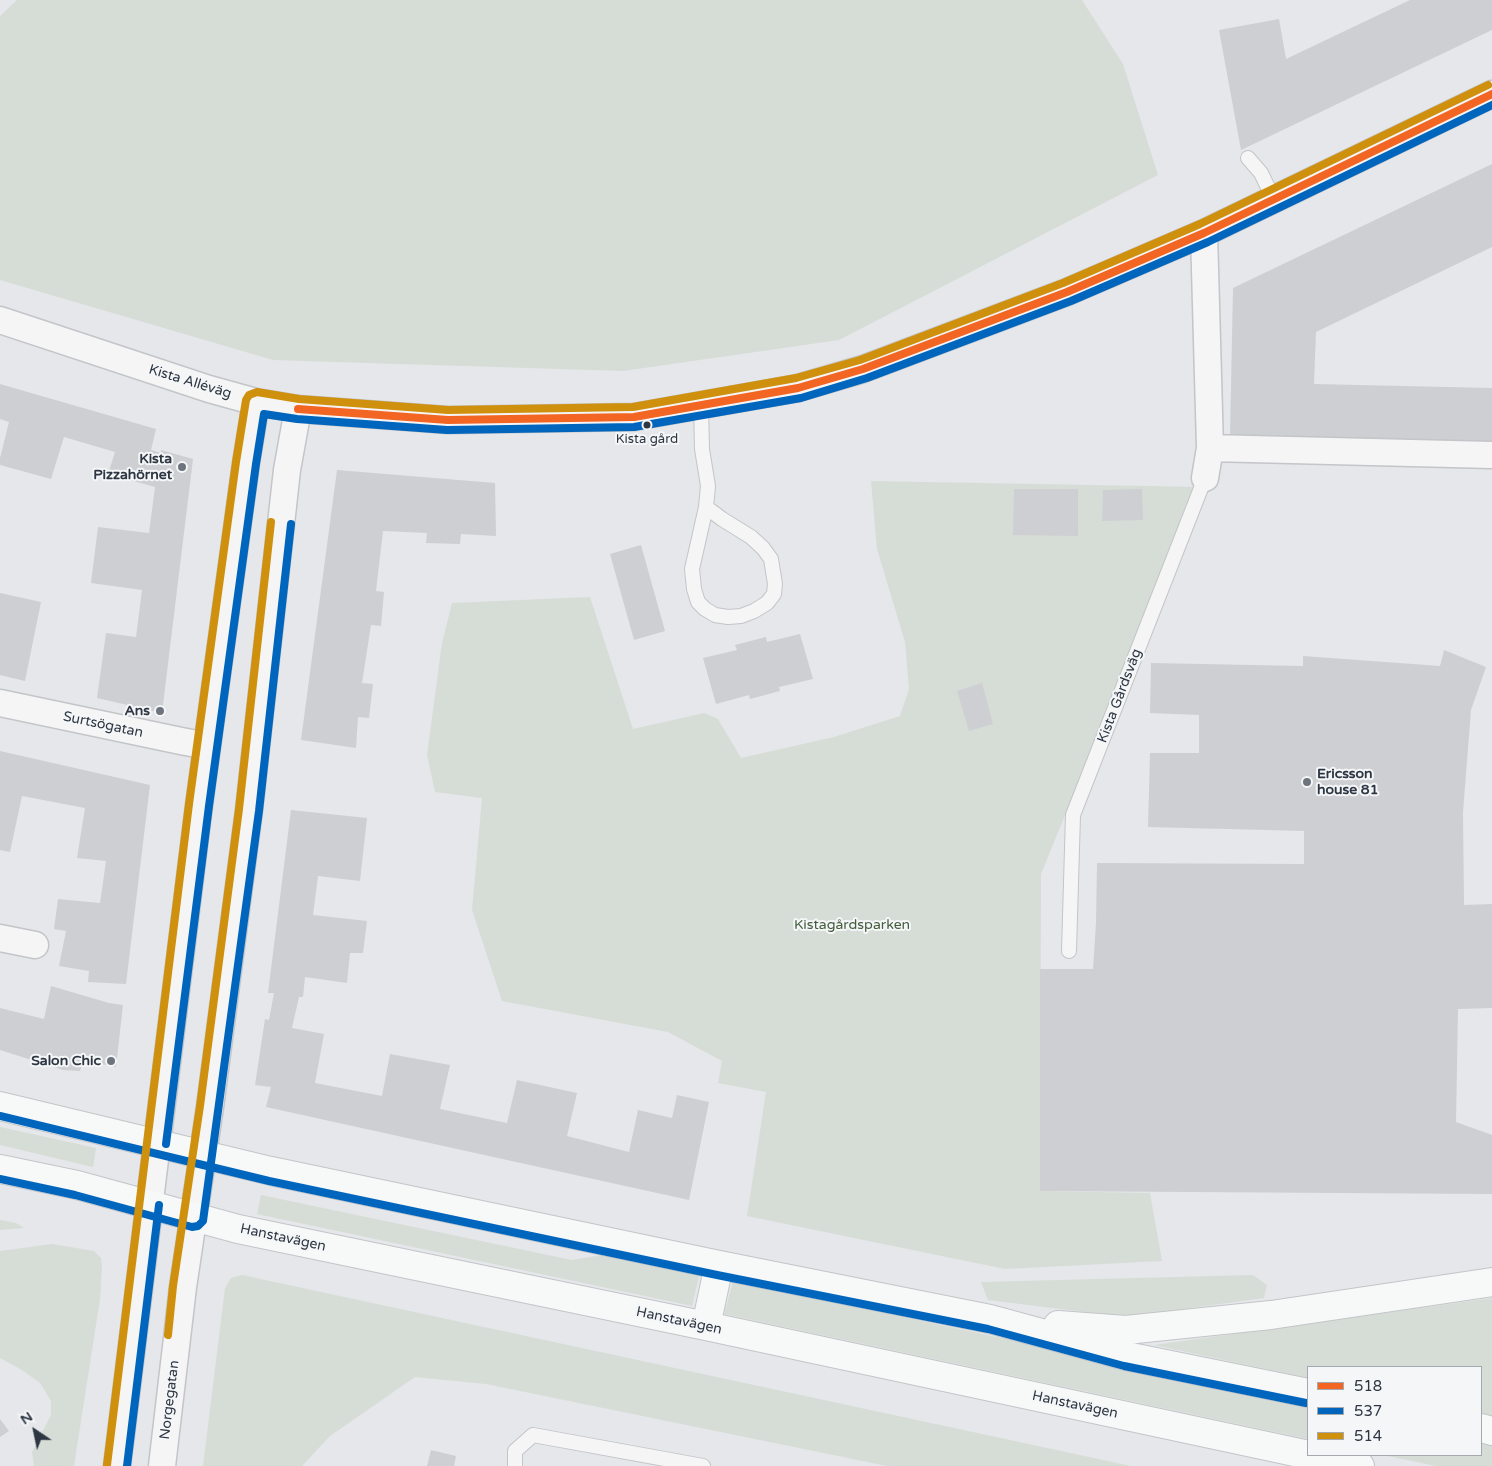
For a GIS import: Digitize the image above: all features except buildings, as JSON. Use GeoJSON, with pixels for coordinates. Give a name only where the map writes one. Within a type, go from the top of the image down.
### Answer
{"type":"FeatureCollection","features":[{"type":"Feature","properties":{"kind":"main road"},"geometry":{"type":"LineString","coordinates":[[0,1106],[271,1171],[990,1319],[1126,1356],[1307,1393]]}},
{"type":"Feature","properties":{"kind":"main road","name":"Hanstavägen"},"geometry":{"type":"LineString","coordinates":[[0,1169],[77,1185],[238,1229],[706,1326],[1307,1455]]}},
{"type":"Feature","properties":{"kind":"main road"},"geometry":{"type":"LineString","coordinates":[[706,1326],[720,1264]]}},
{"type":"Feature","properties":{"kind":"main road"},"geometry":{"type":"LineString","coordinates":[[990,1319],[1126,1330],[1271,1316],[1490,1282]]}},
{"type":"Feature","properties":{"kind":"main road","name":"Hanstavägen"},"geometry":{"type":"LineString","coordinates":[[1313,1456],[1360,1466]]}},
{"type":"Feature","properties":{"kind":"street","name":"Kista Alléväg"},"geometry":{"type":"LineString","coordinates":[[0,320],[208,389],[256,402],[298,409],[448,420],[634,417],[798,388],[863,369],[1067,292],[1204,233],[1492,94]]}},
{"type":"Feature","properties":{"kind":"street","name":"Kista Gårdsväg"},"geometry":{"type":"LineString","coordinates":[[1204,233],[1210,448],[1205,478]]}},
{"type":"Feature","properties":{"kind":"street"},"geometry":{"type":"LineString","coordinates":[[117,1466],[207,746],[256,402]]}},
{"type":"Feature","properties":{"kind":"street","name":"Norgegatan"},"geometry":{"type":"LineString","coordinates":[[162,1466],[183,1287],[203,1155],[249,810],[287,470],[298,409]]}},
{"type":"Feature","properties":{"kind":"street"},"geometry":{"type":"LineString","coordinates":[[1210,448],[1492,455]]}},
{"type":"Feature","properties":{"kind":"street","name":"Surtsögatan"},"geometry":{"type":"LineString","coordinates":[[0,703],[207,746]]}},
{"type":"Feature","properties":{"kind":"street"},"geometry":{"type":"LineString","coordinates":[[0,938],[35,945]]}},
{"type":"Feature","properties":{"kind":"lane"},"geometry":{"type":"LineString","coordinates":[[1248,158],[1261,173],[1274,200]]}},
{"type":"Feature","properties":{"kind":"lane"},"geometry":{"type":"LineString","coordinates":[[701,405],[702,449],[708,486],[706,507],[692,569],[694,589],[698,602],[704,609],[715,615],[728,617],[742,616],[767,603],[774,594],[775,584],[771,559],[751,537],[722,520],[706,507]]}},
{"type":"Feature","properties":{"kind":"lane","name":"Kista Gårdsväg"},"geometry":{"type":"LineString","coordinates":[[1069,952],[1073,815],[1205,478]]}},
{"type":"Feature","properties":{"kind":"lane"},"geometry":{"type":"LineString","coordinates":[[515,1466],[514,1451],[533,1435],[704,1466]]}},
{"type":"Feature","properties":{"kind":"green space"},"geometry":{"type":"Polygon","coordinates":[[[17,0],[1082,0],[1123,64],[1158,175],[839,340],[623,371],[273,360],[0,280],[0,16],[17,0]]]}},
{"type":"Feature","properties":{"kind":"green space","name":"Kistagårdsparken"},"geometry":{"type":"Polygon","coordinates":[[[871,481],[1199,487],[1041,874],[1040,1191],[1150,1193],[1162,1261],[1005,1269],[747,1216],[766,1092],[718,1083],[722,1061],[668,1032],[502,1001],[472,910],[482,798],[435,792],[427,755],[442,643],[452,603],[590,597],[633,729],[704,713],[718,719],[741,758],[834,737],[900,716],[909,689],[905,642],[877,549],[871,481]]]}},
{"type":"Feature","properties":{"kind":"green space"},"geometry":{"type":"Polygon","coordinates":[[[0,1127],[96,1148],[93,1167],[0,1145],[0,1127]]]}},
{"type":"Feature","properties":{"kind":"green space"},"geometry":{"type":"Polygon","coordinates":[[[261,1195],[572,1260],[608,1254],[699,1276],[692,1306],[257,1214],[261,1195]]]}},
{"type":"Feature","properties":{"kind":"green space"},"geometry":{"type":"Polygon","coordinates":[[[0,1220],[16,1223],[24,1228],[0,1230],[0,1220]]]}},
{"type":"Feature","properties":{"kind":"green space"},"geometry":{"type":"Polygon","coordinates":[[[52,1244],[94,1251],[101,1258],[102,1267],[100,1299],[74,1466],[34,1466],[32,1452],[51,1415],[51,1401],[40,1383],[0,1358],[0,1251],[52,1244]]]}},
{"type":"Feature","properties":{"kind":"green space"},"geometry":{"type":"Polygon","coordinates":[[[242,1275],[1131,1466],[887,1466],[486,1384],[415,1377],[330,1436],[302,1466],[203,1466],[225,1288],[231,1278],[242,1275]]]}},
{"type":"Feature","properties":{"kind":"green space"},"geometry":{"type":"Polygon","coordinates":[[[1253,1275],[1267,1285],[1264,1298],[1125,1317],[988,1300],[981,1282],[1253,1275]]]}},
{"type":"Feature","properties":{"kind":"green space"},"geometry":{"type":"Polygon","coordinates":[[[733,1281],[1307,1403],[1307,1439],[724,1314],[733,1281]]]}},
{"type":"Feature","properties":{"kind":"green space"},"geometry":{"type":"Polygon","coordinates":[[[1492,1298],[1492,1417],[1482,1415],[1482,1366],[1307,1366],[1307,1378],[1154,1345],[1492,1298]]]}},
{"type":"Feature","properties":{"kind":"green space"},"geometry":{"type":"Polygon","coordinates":[[[1482,1440],[1492,1442],[1492,1466],[1436,1466],[1388,1456],[1482,1456],[1482,1440]]]}},
{"type":"Feature","properties":{"kind":"transit line","name":"514"},"geometry":{"type":"LineString","coordinates":[[107,1465],[189,804],[236,462],[246,400],[249,395],[257,392],[299,399],[448,410],[633,407],[796,378],[860,360],[1063,283],[1200,224],[1488,85]]}},
{"type":"Feature","properties":{"kind":"transit line","name":"518"},"geometry":{"type":"LineString","coordinates":[[298,409],[448,420],[634,417],[798,388],[863,369],[1067,292],[1204,233],[1492,94]]}},
{"type":"Feature","properties":{"kind":"transit line","name":"537"},"geometry":{"type":"LineString","coordinates":[[166,1144],[209,806],[264,414],[297,419],[447,430],[634,427],[801,398],[867,378],[1071,301],[1208,242],[1492,105]]}},
{"type":"Feature","properties":{"kind":"transit line","name":"514"},"geometry":{"type":"LineString","coordinates":[[168,1335],[173,1286],[200,1106],[239,809],[271,522]]}},
{"type":"Feature","properties":{"kind":"transit line","name":"537"},"geometry":{"type":"LineString","coordinates":[[0,1179],[75,1195],[192,1227],[198,1226],[203,1221],[259,811],[291,524]]}},
{"type":"Feature","properties":{"kind":"transit line","name":"537"},"geometry":{"type":"LineString","coordinates":[[0,1116],[269,1181],[717,1275],[988,1329],[1124,1366],[1306,1403]]}},
{"type":"Feature","properties":{"kind":"transit line","name":"537"},"geometry":{"type":"LineString","coordinates":[[127,1466],[159,1205]]}},
{"type":"Feature","properties":{"kind":"place","name":"Kista gård"},"geometry":{"type":"Point","coordinates":[647,425]}},
{"type":"Feature","properties":{"kind":"place","name":"Kista Pizzahörnet"},"geometry":{"type":"Point","coordinates":[182,467]}},
{"type":"Feature","properties":{"kind":"place","name":"Ans"},"geometry":{"type":"Point","coordinates":[160,711]}},
{"type":"Feature","properties":{"kind":"place","name":"Ericsson house 81"},"geometry":{"type":"Point","coordinates":[1307,782]}},
{"type":"Feature","properties":{"kind":"place","name":"Salon Chic"},"geometry":{"type":"Point","coordinates":[111,1061]}}]}
